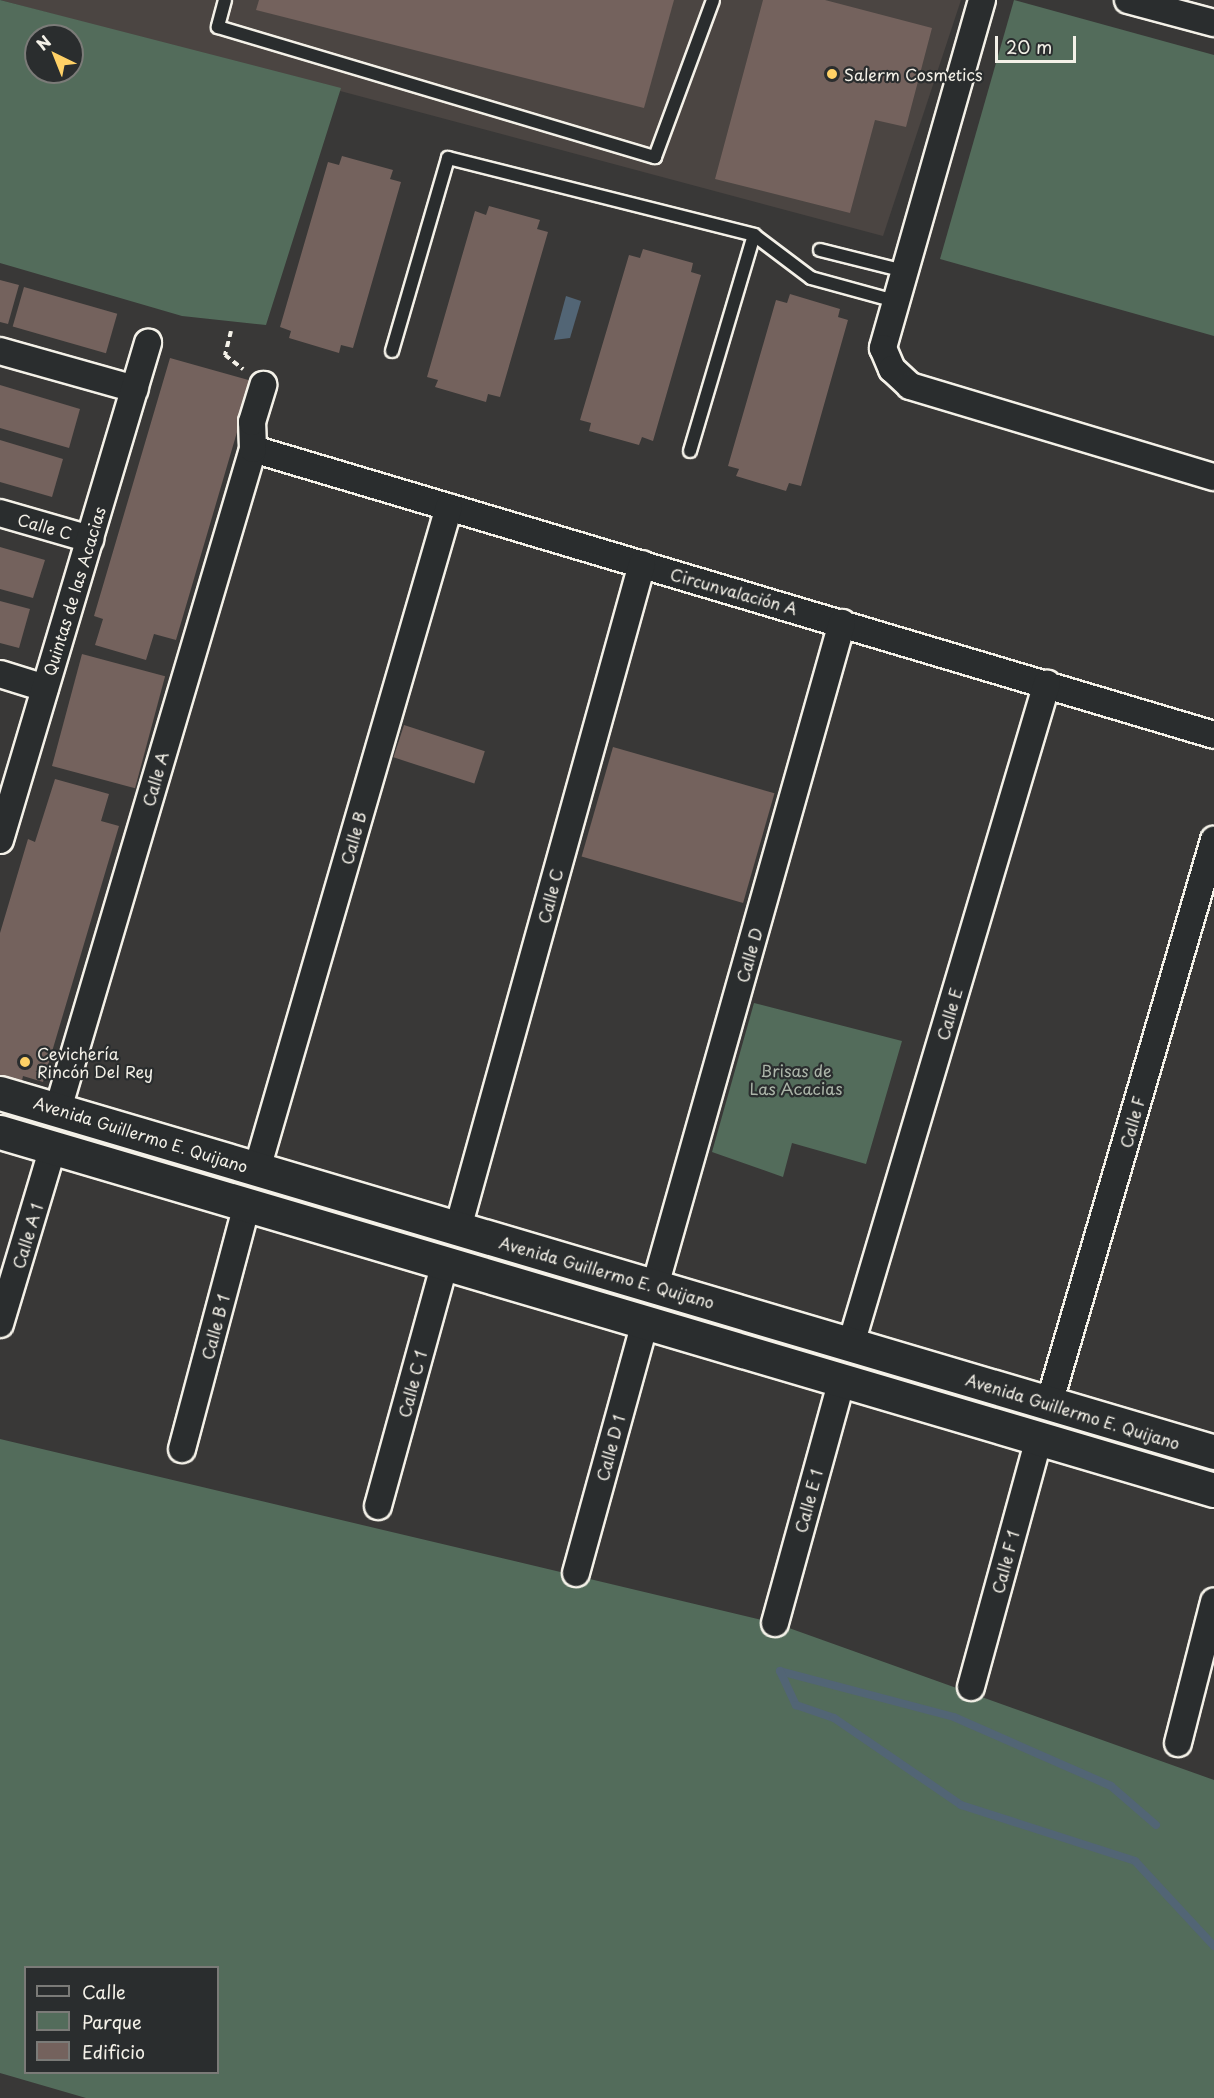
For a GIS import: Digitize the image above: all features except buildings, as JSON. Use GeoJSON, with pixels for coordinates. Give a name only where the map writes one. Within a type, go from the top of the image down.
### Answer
{"type":"FeatureCollection","features":[{"type":"Feature","properties":{"kind":"street"},"geometry":{"type":"LineString","coordinates":[[982,0],[883,348],[892,369],[910,386],[1214,477]]}},
{"type":"Feature","properties":{"kind":"street"},"geometry":{"type":"LineString","coordinates":[[1128,0],[1214,23]]}},
{"type":"Feature","properties":{"kind":"street","name":"Quintas de las Acacias"},"geometry":{"type":"LineString","coordinates":[[1,836],[148,343]]}},
{"type":"Feature","properties":{"kind":"street"},"geometry":{"type":"LineString","coordinates":[[0,351],[135,389]]}},
{"type":"Feature","properties":{"kind":"street","name":"Calle A"},"geometry":{"type":"LineString","coordinates":[[58,1110],[253,449],[252,422],[263,385]]}},
{"type":"Feature","properties":{"kind":"street","name":"Circunvalación A"},"geometry":{"type":"LineString","coordinates":[[253,449],[1047,683],[1214,735]]}},
{"type":"Feature","properties":{"kind":"street","name":"Calle B"},"geometry":{"type":"LineString","coordinates":[[257,1169],[449,507]]}},
{"type":"Feature","properties":{"kind":"street","name":"Calle C"},"geometry":{"type":"LineString","coordinates":[[0,513],[90,539]]}},
{"type":"Feature","properties":{"kind":"street","name":"Calle C"},"geometry":{"type":"LineString","coordinates":[[458,1228],[642,564]]}},
{"type":"Feature","properties":{"kind":"street","name":"Calle D"},"geometry":{"type":"LineString","coordinates":[[655,1286],[842,623]]}},
{"type":"Feature","properties":{"kind":"street"},"geometry":{"type":"LineString","coordinates":[[0,674],[45,688]]}},
{"type":"Feature","properties":{"kind":"street","name":"Calle E"},"geometry":{"type":"LineString","coordinates":[[851,1344],[1047,683]]}},
{"type":"Feature","properties":{"kind":"street","name":"Calle F"},"geometry":{"type":"LineString","coordinates":[[1049,1404],[1214,840]]}},
{"type":"Feature","properties":{"kind":"street","name":"Avenida Guillermo E. Quijano"},"geometry":{"type":"LineString","coordinates":[[0,1092],[1214,1452]]}},
{"type":"Feature","properties":{"kind":"street"},"geometry":{"type":"LineString","coordinates":[[0,1132],[1214,1490]]}},
{"type":"Feature","properties":{"kind":"street","name":"Calle A 1"},"geometry":{"type":"LineString","coordinates":[[0,1324],[53,1147]]}},
{"type":"Feature","properties":{"kind":"street"},"geometry":{"type":"LineString","coordinates":[[210,1193],[221,1158]]}},
{"type":"Feature","properties":{"kind":"street","name":"Calle B 1"},"geometry":{"type":"LineString","coordinates":[[182,1449],[247,1205]]}},
{"type":"Feature","properties":{"kind":"street","name":"Calle C 1"},"geometry":{"type":"LineString","coordinates":[[378,1506],[445,1263]]}},
{"type":"Feature","properties":{"kind":"street","name":"Calle D 1"},"geometry":{"type":"LineString","coordinates":[[576,1573],[645,1322]]}},
{"type":"Feature","properties":{"kind":"street","name":"Calle E 1"},"geometry":{"type":"LineString","coordinates":[[775,1623],[842,1380]]}},
{"type":"Feature","properties":{"kind":"street","name":"Calle F 1"},"geometry":{"type":"LineString","coordinates":[[971,1687],[1039,1438]]}},
{"type":"Feature","properties":{"kind":"street"},"geometry":{"type":"LineString","coordinates":[[1178,1743],[1214,1602]]}},
{"type":"Feature","properties":{"kind":"lane"},"geometry":{"type":"LineString","coordinates":[[225,0],[218,27],[655,157],[713,0]]}},
{"type":"Feature","properties":{"kind":"lane"},"geometry":{"type":"LineString","coordinates":[[392,351],[448,158],[754,235],[811,278],[895,301]]}},
{"type":"Feature","properties":{"kind":"lane"},"geometry":{"type":"LineString","coordinates":[[690,451],[754,235]]}},
{"type":"Feature","properties":{"kind":"lane"},"geometry":{"type":"LineString","coordinates":[[820,250],[904,271]]}},
{"type":"Feature","properties":{"kind":"path"},"geometry":{"type":"LineString","coordinates":[[231,331],[225,354],[263,385]]}},
{"type":"Feature","properties":{"kind":"shaded area"},"geometry":{"type":"Polygon","coordinates":[[[0,0],[961,0],[883,236],[0,0]]]}},
{"type":"Feature","properties":{"kind":"green space"},"geometry":{"type":"Polygon","coordinates":[[[0,0],[341,88],[266,325],[182,316],[0,263],[0,0]]]}},
{"type":"Feature","properties":{"kind":"green space"},"geometry":{"type":"Polygon","coordinates":[[[1014,0],[1214,55],[1214,336],[940,259],[1014,0]]]}},
{"type":"Feature","properties":{"kind":"green space","name":"Brisas de Las Acacias"},"geometry":{"type":"Polygon","coordinates":[[[754,1003],[902,1041],[866,1164],[792,1143],[783,1177],[712,1152],[754,1003]]]}},
{"type":"Feature","properties":{"kind":"green space"},"geometry":{"type":"Polygon","coordinates":[[[0,1439],[775,1623],[1214,1780],[1214,2098],[86,2098],[0,2073],[0,1439]]]}},
{"type":"Feature","properties":{"kind":"water"},"geometry":{"type":"Polygon","coordinates":[[[566,296],[581,301],[570,338],[554,340],[566,296]]]}},
{"type":"Feature","properties":{"kind":"waterway"},"geometry":{"type":"LineString","coordinates":[[1156,1825],[1111,1786],[954,1717],[780,1671],[796,1705],[834,1718],[961,1805],[1135,1861],[1214,1946]]}},
{"type":"Feature","properties":{"kind":"place","name":"Salerm Cosmetics"},"geometry":{"type":"Point","coordinates":[832,74]}},
{"type":"Feature","properties":{"kind":"place","name":"Cevichería Rincón Del Rey"},"geometry":{"type":"Point","coordinates":[25,1062]}}]}
